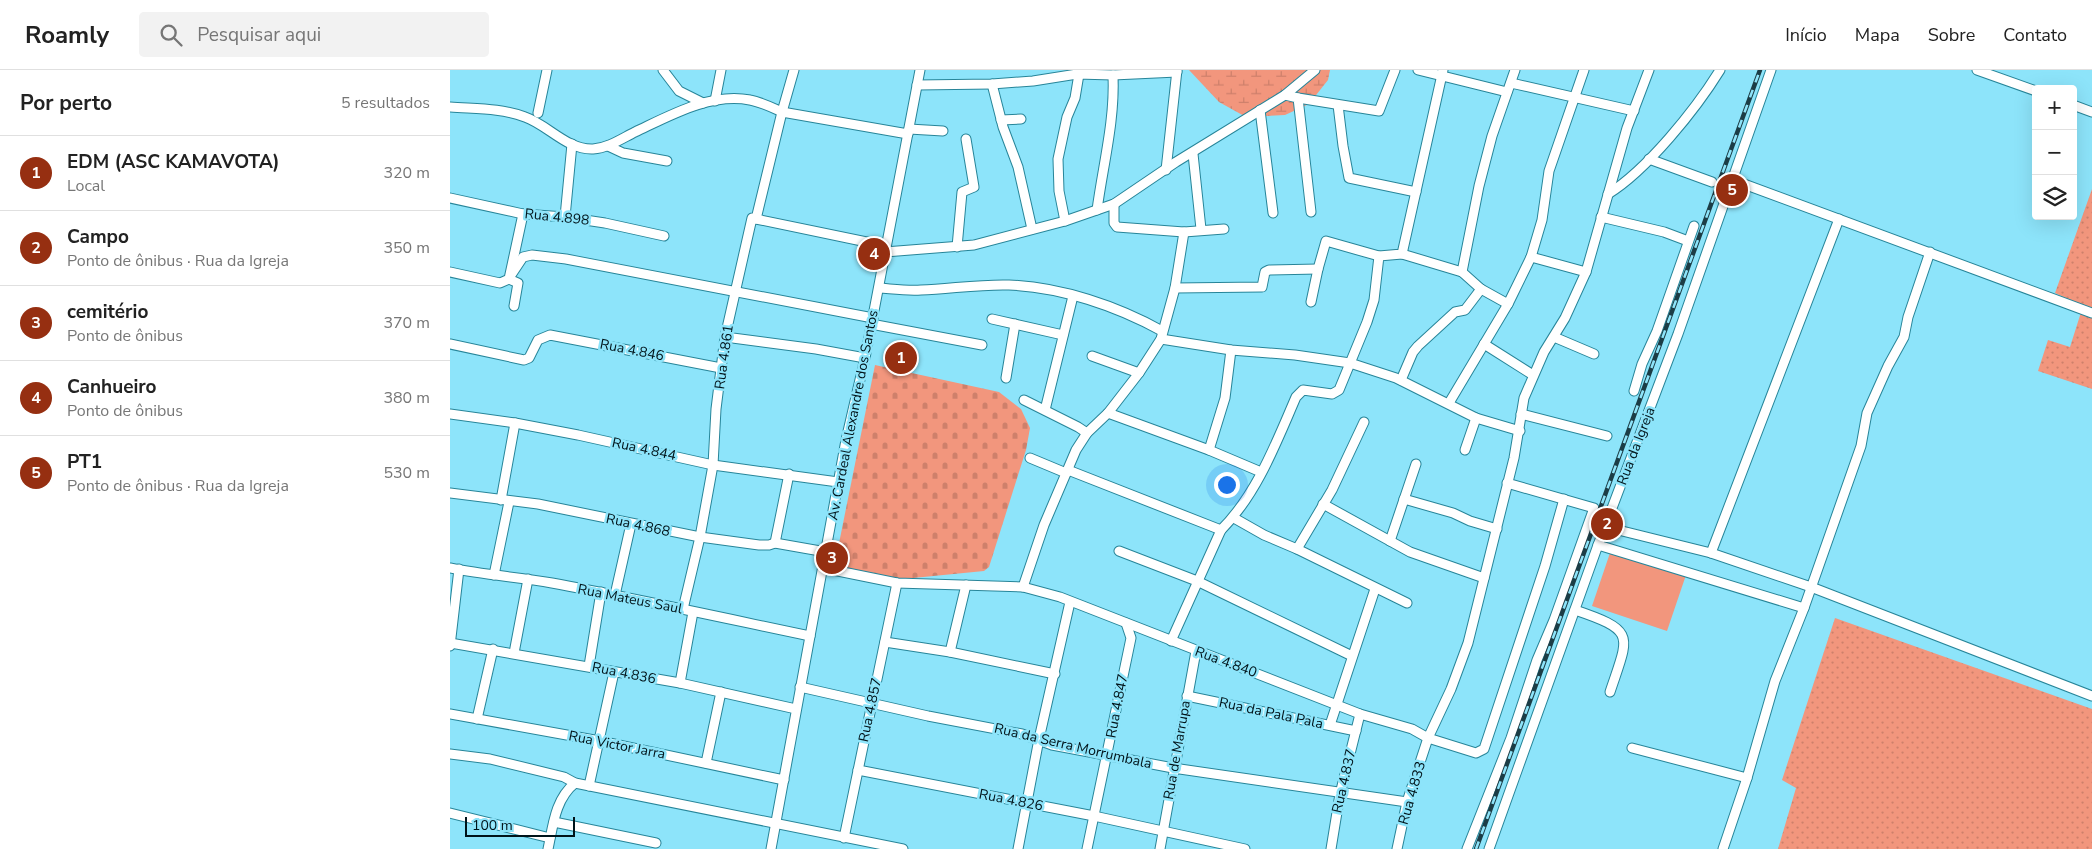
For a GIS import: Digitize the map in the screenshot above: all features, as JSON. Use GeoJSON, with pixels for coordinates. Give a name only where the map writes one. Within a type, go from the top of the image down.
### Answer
{"type":"FeatureCollection","features":[{"type":"Feature","properties":{"kind":"street"},"geometry":{"type":"LineString","coordinates":[[544,127],[538,112],[547,70]]}},
{"type":"Feature","properties":{"kind":"street"},"geometry":{"type":"LineString","coordinates":[[663,70],[679,91],[703,103]]}},
{"type":"Feature","properties":{"kind":"street"},"geometry":{"type":"LineString","coordinates":[[715,101],[721,70]]}},
{"type":"Feature","properties":{"kind":"street","name":"Rua 4.861"},"geometry":{"type":"LineString","coordinates":[[683,609],[700,537],[713,465],[715,418],[725,337],[752,218],[756,219],[794,70]]}},
{"type":"Feature","properties":{"kind":"street","name":"Av. Cardeal Alexandre dos Santos"},"geometry":{"type":"LineString","coordinates":[[771,849],[838,482],[879,288],[920,70]]}},
{"type":"Feature","properties":{"kind":"street"},"geometry":{"type":"LineString","coordinates":[[756,219],[885,249],[957,247],[995,240],[1064,221],[1114,204],[1285,95],[1315,70]]}},
{"type":"Feature","properties":{"kind":"street"},"geometry":{"type":"LineString","coordinates":[[1285,95],[1379,111],[1395,70]]}},
{"type":"Feature","properties":{"kind":"street"},"geometry":{"type":"LineString","coordinates":[[1418,70],[1442,73],[1509,88],[1575,96],[1634,111]]}},
{"type":"Feature","properties":{"kind":"street"},"geometry":{"type":"LineString","coordinates":[[1462,272],[1479,186],[1499,112],[1515,70]]}},
{"type":"Feature","properties":{"kind":"street"},"geometry":{"type":"LineString","coordinates":[[1449,403],[1508,304],[1531,257],[1542,220],[1549,171],[1584,70]]}},
{"type":"Feature","properties":{"kind":"street","name":"Rua 4.833"},"geometry":{"type":"LineString","coordinates":[[1397,849],[1407,802],[1428,738],[1451,689],[1468,643],[1520,431],[1524,398],[1544,352],[1554,337],[1586,272],[1627,128],[1649,70]]}},
{"type":"Feature","properties":{"kind":"street"},"geometry":{"type":"LineString","coordinates":[[1608,194],[1634,174],[1649,159],[1681,122],[1720,70]]}},
{"type":"Feature","properties":{"kind":"street","name":"Rua da Igreja"},"geometry":{"type":"LineString","coordinates":[[1489,849],[1598,545],[1678,334],[1771,70]]}},
{"type":"Feature","properties":{"kind":"street"},"geometry":{"type":"LineString","coordinates":[[1977,70],[2032,90]]}},
{"type":"Feature","properties":{"kind":"street"},"geometry":{"type":"LineString","coordinates":[[917,84],[992,84],[1033,81],[1078,72],[1113,75],[1177,71],[1166,170]]}},
{"type":"Feature","properties":{"kind":"street"},"geometry":{"type":"LineString","coordinates":[[1064,221],[1059,191],[1058,160],[1067,116],[1075,98],[1078,72]]}},
{"type":"Feature","properties":{"kind":"street"},"geometry":{"type":"LineString","coordinates":[[1402,254],[1442,73]]}},
{"type":"Feature","properties":{"kind":"street"},"geometry":{"type":"LineString","coordinates":[[1097,210],[1112,122],[1114,99],[1113,75]]}},
{"type":"Feature","properties":{"kind":"street"},"geometry":{"type":"LineString","coordinates":[[992,84],[1001,120],[1018,167],[1032,229]]}},
{"type":"Feature","properties":{"kind":"street"},"geometry":{"type":"LineString","coordinates":[[1298,98],[1311,212]]}},
{"type":"Feature","properties":{"kind":"street"},"geometry":{"type":"LineString","coordinates":[[450,107],[491,109],[524,117],[572,144],[593,149],[608,146],[635,132],[703,103],[715,101],[749,100],[765,104],[782,112],[908,132],[944,131]]}},
{"type":"Feature","properties":{"kind":"street"},"geometry":{"type":"LineString","coordinates":[[1338,105],[1349,178],[1416,192]]}},
{"type":"Feature","properties":{"kind":"street"},"geometry":{"type":"LineString","coordinates":[[2077,106],[2092,112]]}},
{"type":"Feature","properties":{"kind":"street"},"geometry":{"type":"LineString","coordinates":[[1260,110],[1273,213]]}},
{"type":"Feature","properties":{"kind":"street"},"geometry":{"type":"LineString","coordinates":[[524,117],[538,112]]}},
{"type":"Feature","properties":{"kind":"street"},"geometry":{"type":"LineString","coordinates":[[1001,120],[1021,119]]}},
{"type":"Feature","properties":{"kind":"street"},"geometry":{"type":"LineString","coordinates":[[957,247],[962,192],[974,187],[966,139]]}},
{"type":"Feature","properties":{"kind":"street"},"geometry":{"type":"LineString","coordinates":[[565,216],[572,144]]}},
{"type":"Feature","properties":{"kind":"street"},"geometry":{"type":"LineString","coordinates":[[608,146],[623,153],[667,161]]}},
{"type":"Feature","properties":{"kind":"street"},"geometry":{"type":"LineString","coordinates":[[1193,154],[1201,229]]}},
{"type":"Feature","properties":{"kind":"street"},"geometry":{"type":"LineString","coordinates":[[1649,159],[1712,182]]}},
{"type":"Feature","properties":{"kind":"street"},"geometry":{"type":"LineString","coordinates":[[1733,180],[2092,313]]}},
{"type":"Feature","properties":{"kind":"street","name":"Rua 4.898"},"geometry":{"type":"LineString","coordinates":[[450,198],[523,214],[565,216],[664,236]]}},
{"type":"Feature","properties":{"kind":"street"},"geometry":{"type":"LineString","coordinates":[[1114,204],[1114,223],[1117,227],[1184,232],[1201,229],[1224,229]]}},
{"type":"Feature","properties":{"kind":"street"},"geometry":{"type":"LineString","coordinates":[[510,277],[523,214]]}},
{"type":"Feature","properties":{"kind":"street"},"geometry":{"type":"LineString","coordinates":[[1601,217],[1664,232],[1688,241]]}},
{"type":"Feature","properties":{"kind":"street"},"geometry":{"type":"LineString","coordinates":[[1711,553],[1839,219]]}},
{"type":"Feature","properties":{"kind":"street"},"geometry":{"type":"LineString","coordinates":[[1634,391],[1642,364],[1657,331],[1694,226]]}},
{"type":"Feature","properties":{"kind":"street"},"geometry":{"type":"LineString","coordinates":[[1023,587],[1044,525],[1076,450],[1087,433],[1108,413],[1139,373],[1162,335],[1175,288],[1184,232]]}},
{"type":"Feature","properties":{"kind":"street"},"geometry":{"type":"LineString","coordinates":[[1311,302],[1326,241],[1379,256],[1402,254],[1462,272],[1481,289],[1508,304]]}},
{"type":"Feature","properties":{"kind":"street"},"geometry":{"type":"LineString","coordinates":[[1724,849],[1776,681],[1812,587],[1861,446],[1867,413],[1888,366],[1904,337],[1908,317],[1930,252]]}},
{"type":"Feature","properties":{"kind":"street"},"geometry":{"type":"LineString","coordinates":[[450,272],[500,283],[510,277],[523,257],[532,255],[566,259],[735,292],[982,345]]}},
{"type":"Feature","properties":{"kind":"street"},"geometry":{"type":"LineString","coordinates":[[1171,641],[1221,530],[1234,518],[1261,472],[1300,392],[1303,390],[1328,394],[1339,390],[1374,300],[1379,256]]}},
{"type":"Feature","properties":{"kind":"street"},"geometry":{"type":"LineString","coordinates":[[1531,257],[1586,272]]}},
{"type":"Feature","properties":{"kind":"street"},"geometry":{"type":"LineString","coordinates":[[1175,288],[1262,286],[1265,272],[1269,270],[1318,269]]}},
{"type":"Feature","properties":{"kind":"street"},"geometry":{"type":"LineString","coordinates":[[510,277],[518,283],[514,306]]}},
{"type":"Feature","properties":{"kind":"street"},"geometry":{"type":"LineString","coordinates":[[879,288],[918,290],[1010,285],[1028,286],[1073,296],[1128,315],[1162,335],[1231,350],[1295,355],[1350,363],[1401,380],[1476,418],[1520,431]]}},
{"type":"Feature","properties":{"kind":"street"},"geometry":{"type":"LineString","coordinates":[[1401,380],[1413,352],[1418,346],[1455,312],[1465,310],[1481,289]]}},
{"type":"Feature","properties":{"kind":"street"},"geometry":{"type":"LineString","coordinates":[[1045,410],[1073,296]]}},
{"type":"Feature","properties":{"kind":"street"},"geometry":{"type":"LineString","coordinates":[[992,319],[1063,335]]}},
{"type":"Feature","properties":{"kind":"street"},"geometry":{"type":"LineString","coordinates":[[1006,378],[1015,324]]}},
{"type":"Feature","properties":{"kind":"street","name":"Rua 4.846"},"geometry":{"type":"LineString","coordinates":[[450,344],[524,360],[529,358],[542,336],[562,336],[722,368]]}},
{"type":"Feature","properties":{"kind":"street"},"geometry":{"type":"LineString","coordinates":[[725,337],[816,349],[865,358]]}},
{"type":"Feature","properties":{"kind":"street"},"geometry":{"type":"LineString","coordinates":[[1554,337],[1594,354]]}},
{"type":"Feature","properties":{"kind":"street"},"geometry":{"type":"LineString","coordinates":[[1484,344],[1533,375]]}},
{"type":"Feature","properties":{"kind":"street"},"geometry":{"type":"LineString","coordinates":[[1209,450],[1225,398],[1231,350]]}},
{"type":"Feature","properties":{"kind":"street"},"geometry":{"type":"LineString","coordinates":[[1092,356],[1139,373]]}},
{"type":"Feature","properties":{"kind":"street"},"geometry":{"type":"LineString","coordinates":[[1024,400],[1087,433]]}},
{"type":"Feature","properties":{"kind":"street"},"geometry":{"type":"LineString","coordinates":[[1108,413],[1209,450],[1261,472]]}},
{"type":"Feature","properties":{"kind":"street","name":"Rua 4.844"},"geometry":{"type":"LineString","coordinates":[[450,414],[578,434],[713,465],[838,482]]}},
{"type":"Feature","properties":{"kind":"street"},"geometry":{"type":"LineString","coordinates":[[1521,414],[1607,436]]}},
{"type":"Feature","properties":{"kind":"street"},"geometry":{"type":"LineString","coordinates":[[1465,450],[1476,418]]}},
{"type":"Feature","properties":{"kind":"street"},"geometry":{"type":"LineString","coordinates":[[1297,549],[1332,490],[1364,422]]}},
{"type":"Feature","properties":{"kind":"street"},"geometry":{"type":"LineString","coordinates":[[494,575],[515,423]]}},
{"type":"Feature","properties":{"kind":"street"},"geometry":{"type":"LineString","coordinates":[[1030,458],[1221,530]]}},
{"type":"Feature","properties":{"kind":"street"},"geometry":{"type":"LineString","coordinates":[[1390,541],[1416,464]]}},
{"type":"Feature","properties":{"kind":"street"},"geometry":{"type":"LineString","coordinates":[[775,543],[789,474]]}},
{"type":"Feature","properties":{"kind":"street"},"geometry":{"type":"LineString","coordinates":[[1467,849],[1511,738],[1594,508],[1508,483]]}},
{"type":"Feature","properties":{"kind":"street","name":"Rua 4.868"},"geometry":{"type":"LineString","coordinates":[[450,492],[538,504],[700,537],[759,545],[775,543],[826,552]]}},
{"type":"Feature","properties":{"kind":"street"},"geometry":{"type":"LineString","coordinates":[[1404,499],[1453,512],[1470,521],[1497,529]]}},
{"type":"Feature","properties":{"kind":"street","name":"Rua 4.840"},"geometry":{"type":"LineString","coordinates":[[823,568],[898,583],[1023,587],[1146,630],[1360,714],[1412,729],[1428,738],[1476,753],[1484,749],[1545,566],[1564,500]]}},
{"type":"Feature","properties":{"kind":"street"},"geometry":{"type":"LineString","coordinates":[[1323,504],[1410,552],[1484,578]]}},
{"type":"Feature","properties":{"kind":"street"},"geometry":{"type":"LineString","coordinates":[[1234,518],[1264,535],[1297,549],[1406,603]]}},
{"type":"Feature","properties":{"kind":"street"},"geometry":{"type":"LineString","coordinates":[[615,595],[631,524]]}},
{"type":"Feature","properties":{"kind":"street"},"geometry":{"type":"LineString","coordinates":[[1606,527],[1711,553],[1812,587],[2092,696]]}},
{"type":"Feature","properties":{"kind":"street"},"geometry":{"type":"LineString","coordinates":[[1598,545],[1804,608]]}},
{"type":"Feature","properties":{"kind":"street"},"geometry":{"type":"LineString","coordinates":[[1119,551],[1197,581],[1352,656]]}},
{"type":"Feature","properties":{"kind":"street"},"geometry":{"type":"LineString","coordinates":[[450,644],[454,568]]}},
{"type":"Feature","properties":{"kind":"street","name":"Rua Mateus Saul"},"geometry":{"type":"LineString","coordinates":[[454,568],[601,592],[810,636]]}},
{"type":"Feature","properties":{"kind":"street"},"geometry":{"type":"LineString","coordinates":[[514,652],[528,579]]}},
{"type":"Feature","properties":{"kind":"street","name":"Rua 4.857"},"geometry":{"type":"LineString","coordinates":[[844,838],[898,583]]}},
{"type":"Feature","properties":{"kind":"street"},"geometry":{"type":"LineString","coordinates":[[950,652],[966,585]]}},
{"type":"Feature","properties":{"kind":"street"},"geometry":{"type":"LineString","coordinates":[[1330,725],[1375,589]]}},
{"type":"Feature","properties":{"kind":"street"},"geometry":{"type":"LineString","coordinates":[[589,666],[601,592]]}},
{"type":"Feature","properties":{"kind":"street"},"geometry":{"type":"LineString","coordinates":[[1018,849],[1039,739],[1070,602]]}},
{"type":"Feature","properties":{"kind":"street"},"geometry":{"type":"LineString","coordinates":[[1575,610],[1609,623],[1623,635],[1625,647],[1610,692]]}},
{"type":"Feature","properties":{"kind":"street"},"geometry":{"type":"LineString","coordinates":[[680,683],[693,612]]}},
{"type":"Feature","properties":{"kind":"street","name":"Rua 4.847"},"geometry":{"type":"LineString","coordinates":[[1087,849],[1108,756],[1131,638],[1126,623]]}},
{"type":"Feature","properties":{"kind":"street"},"geometry":{"type":"LineString","coordinates":[[1131,638],[1146,630]]}},
{"type":"Feature","properties":{"kind":"street"},"geometry":{"type":"LineString","coordinates":[[885,642],[950,652],[1055,674]]}},
{"type":"Feature","properties":{"kind":"street","name":"Rua 4.836"},"geometry":{"type":"LineString","coordinates":[[450,644],[514,652],[680,683],[796,709]]}},
{"type":"Feature","properties":{"kind":"street"},"geometry":{"type":"LineString","coordinates":[[477,719],[493,649]]}},
{"type":"Feature","properties":{"kind":"street","name":"Rua de Marrupa"},"geometry":{"type":"LineString","coordinates":[[1160,849],[1173,768],[1196,651]]}},
{"type":"Feature","properties":{"kind":"street"},"geometry":{"type":"LineString","coordinates":[[589,786],[614,672]]}},
{"type":"Feature","properties":{"kind":"street","name":"Rua da Serra Morrumbala"},"geometry":{"type":"LineString","coordinates":[[800,687],[872,704],[1022,734],[1052,745],[1108,756],[1340,794],[1407,802]]}},
{"type":"Feature","properties":{"kind":"street"},"geometry":{"type":"LineString","coordinates":[[706,763],[721,692]]}},
{"type":"Feature","properties":{"kind":"street","name":"Rua da Pala Pala"},"geometry":{"type":"LineString","coordinates":[[1187,696],[1356,730]]}},
{"type":"Feature","properties":{"kind":"street","name":"Rua Victor Jarra"},"geometry":{"type":"LineString","coordinates":[[450,714],[600,740],[784,780]]}},
{"type":"Feature","properties":{"kind":"street","name":"Rua 4.837"},"geometry":{"type":"LineString","coordinates":[[1331,849],[1340,794],[1360,714]]}},
{"type":"Feature","properties":{"kind":"street"},"geometry":{"type":"LineString","coordinates":[[1632,748],[1747,778]]}},
{"type":"Feature","properties":{"kind":"street"},"geometry":{"type":"LineString","coordinates":[[450,754],[490,759],[564,777],[575,783],[844,838],[867,846],[903,849]]}},
{"type":"Feature","properties":{"kind":"street","name":"Rua 4.826"},"geometry":{"type":"LineString","coordinates":[[858,770],[1094,816],[1245,849]]}},
{"type":"Feature","properties":{"kind":"street"},"geometry":{"type":"LineString","coordinates":[[548,849],[560,801],[575,783]]}},
{"type":"Feature","properties":{"kind":"street"},"geometry":{"type":"LineString","coordinates":[[450,813],[550,838]]}},
{"type":"Feature","properties":{"kind":"street"},"geometry":{"type":"LineString","coordinates":[[554,822],[656,843]]}},
{"type":"Feature","properties":{"kind":"green space"},"geometry":{"type":"Polygon","coordinates":[[[1189,70],[1330,70],[1328,80],[1309,104],[1285,115],[1246,117],[1219,102],[1189,70]]]}},
{"type":"Feature","properties":{"kind":"green space"},"geometry":{"type":"Polygon","coordinates":[[[2092,189],[2092,389],[2038,371],[2048,340],[2070,347],[2083,306],[2055,293],[2092,189]]]}},
{"type":"Feature","properties":{"kind":"green space"},"geometry":{"type":"Polygon","coordinates":[[[875,365],[999,392],[1021,409],[1030,428],[1026,450],[989,567],[984,571],[890,579],[834,568],[875,365]]]}},
{"type":"Feature","properties":{"kind":"green space"},"geometry":{"type":"Polygon","coordinates":[[[1611,550],[1686,575],[1667,631],[1592,606],[1611,550]]]}},
{"type":"Feature","properties":{"kind":"green space"},"geometry":{"type":"Polygon","coordinates":[[[1835,618],[2092,709],[2092,849],[1778,849],[1796,788],[1782,780],[1835,618]]]}},
{"type":"Feature","properties":{"kind":"railway"},"geometry":{"type":"LineString","coordinates":[[1476,849],[1760,70]]}},
{"type":"Feature","properties":{"kind":"place","name":"PT1"},"geometry":{"type":"Point","coordinates":[1732,190]}},
{"type":"Feature","properties":{"kind":"place","name":"Canhueiro"},"geometry":{"type":"Point","coordinates":[874,254]}},
{"type":"Feature","properties":{"kind":"place","name":"EDM (ASC KAMAVOTA)"},"geometry":{"type":"Point","coordinates":[901,358]}},
{"type":"Feature","properties":{"kind":"place","name":"Campo"},"geometry":{"type":"Point","coordinates":[1607,524]}},
{"type":"Feature","properties":{"kind":"place","name":"cemitério"},"geometry":{"type":"Point","coordinates":[832,558]}}]}
